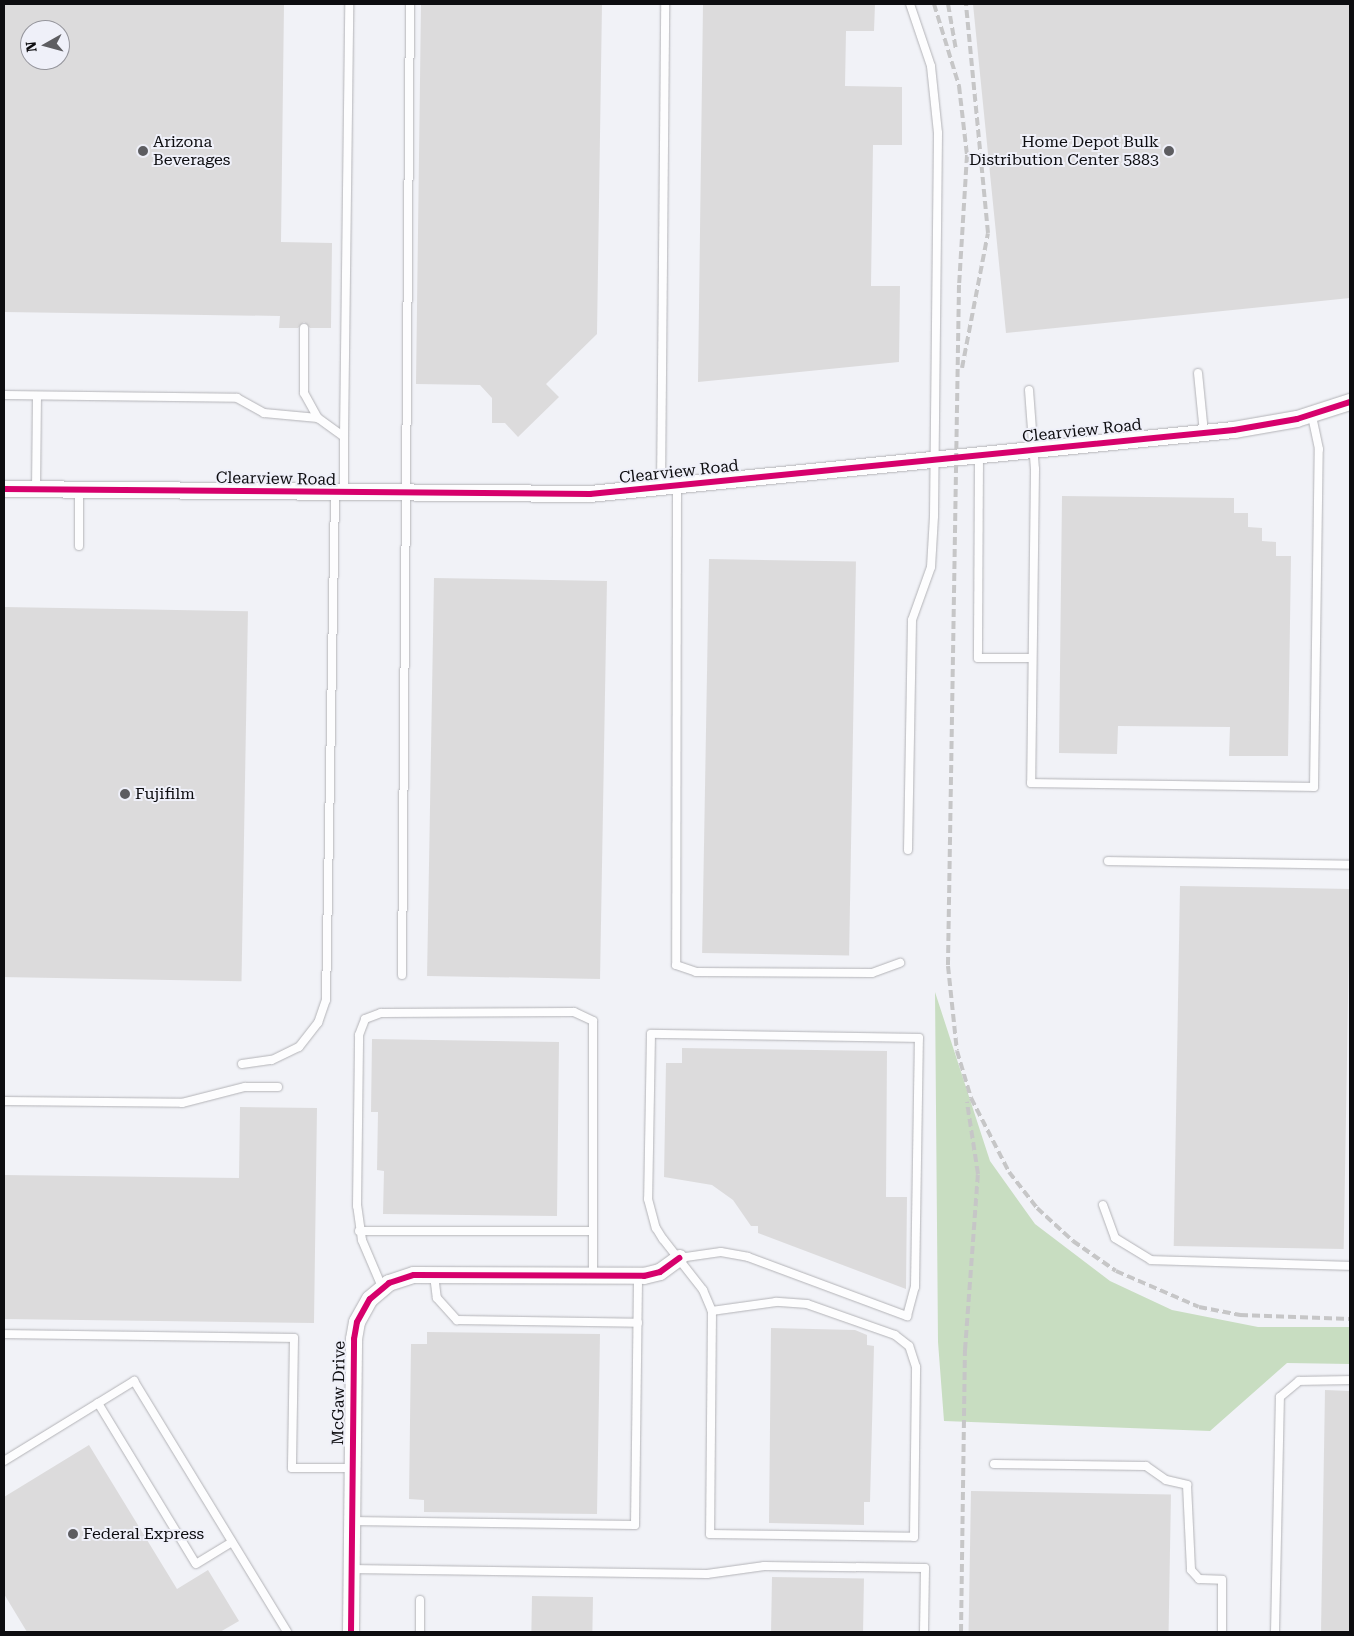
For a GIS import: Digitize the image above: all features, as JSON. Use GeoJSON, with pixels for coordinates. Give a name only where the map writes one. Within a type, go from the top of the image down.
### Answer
{"type":"FeatureCollection","features":[{"type":"Feature","properties":{"kind":"street","name":"Clearview Road"},"geometry":{"type":"LineString","coordinates":[[4,489],[542,495],[669,487],[1204,432],[1312,415],[1350,402]]}},
{"type":"Feature","properties":{"kind":"street","name":"McGaw Drive"},"geometry":{"type":"LineString","coordinates":[[351,1632],[350,1569],[354,1331],[365,1306],[382,1287],[406,1277],[434,1273],[638,1276],[660,1272],[679,1258]]}},
{"type":"Feature","properties":{"kind":"lane"},"geometry":{"type":"LineString","coordinates":[[242,1064],[272,1060],[299,1047],[318,1023],[326,1000],[340,493],[344,436],[349,4]]}},
{"type":"Feature","properties":{"kind":"lane"},"geometry":{"type":"LineString","coordinates":[[402,975],[410,4]]}},
{"type":"Feature","properties":{"kind":"lane"},"geometry":{"type":"LineString","coordinates":[[665,4],[669,487],[676,965],[696,972],[872,973],[900,963]]}},
{"type":"Feature","properties":{"kind":"lane"},"geometry":{"type":"LineString","coordinates":[[908,850],[911,626],[931,566],[937,115],[928,50],[910,4]]}},
{"type":"Feature","properties":{"kind":"lane"},"geometry":{"type":"LineString","coordinates":[[304,328],[304,393],[318,418],[344,436]]}},
{"type":"Feature","properties":{"kind":"lane"},"geometry":{"type":"LineString","coordinates":[[1198,373],[1204,432]]}},
{"type":"Feature","properties":{"kind":"lane"},"geometry":{"type":"LineString","coordinates":[[1029,390],[1035,450],[1031,783],[1314,787],[1319,449],[1312,415]]}},
{"type":"Feature","properties":{"kind":"lane"},"geometry":{"type":"LineString","coordinates":[[4,395],[237,398],[264,413],[318,418]]}},
{"type":"Feature","properties":{"kind":"lane"},"geometry":{"type":"LineString","coordinates":[[36,490],[37,396]]}},
{"type":"Feature","properties":{"kind":"lane"},"geometry":{"type":"LineString","coordinates":[[979,455],[978,658],[1032,658]]}},
{"type":"Feature","properties":{"kind":"lane"},"geometry":{"type":"LineString","coordinates":[[78,546],[79,490]]}},
{"type":"Feature","properties":{"kind":"lane"},"geometry":{"type":"LineString","coordinates":[[1108,862],[1350,865]]}},
{"type":"Feature","properties":{"kind":"lane"},"geometry":{"type":"LineString","coordinates":[[382,1287],[359,1231],[362,1024],[375,1014],[486,1010],[574,1012],[593,1020],[593,1275]]}},
{"type":"Feature","properties":{"kind":"lane"},"geometry":{"type":"LineString","coordinates":[[679,1258],[721,1252],[748,1257],[907,1316],[915,1287],[919,1038],[651,1034],[648,1204],[656,1228],[703,1290],[712,1312],[710,1534],[914,1537],[916,1361],[909,1346],[895,1335],[807,1304],[766,1302],[712,1312]]}},
{"type":"Feature","properties":{"kind":"lane"},"geometry":{"type":"LineString","coordinates":[[4,1101],[182,1103],[245,1087],[278,1087]]}},
{"type":"Feature","properties":{"kind":"lane"},"geometry":{"type":"LineString","coordinates":[[1103,1205],[1115,1238],[1150,1260],[1350,1266]]}},
{"type":"Feature","properties":{"kind":"lane"},"geometry":{"type":"LineString","coordinates":[[359,1231],[593,1231]]}},
{"type":"Feature","properties":{"kind":"lane"},"geometry":{"type":"LineString","coordinates":[[434,1273],[437,1298],[457,1320],[638,1323]]}},
{"type":"Feature","properties":{"kind":"lane"},"geometry":{"type":"LineString","coordinates":[[351,1521],[635,1525],[638,1276]]}},
{"type":"Feature","properties":{"kind":"lane"},"geometry":{"type":"LineString","coordinates":[[4,1334],[294,1338],[292,1468],[352,1468]]}},
{"type":"Feature","properties":{"kind":"lane"},"geometry":{"type":"LineString","coordinates":[[1275,1632],[1278,1410],[1283,1392],[1305,1380],[1350,1380]]}},
{"type":"Feature","properties":{"kind":"lane"},"geometry":{"type":"LineString","coordinates":[[4,1461],[134,1381],[287,1632]]}},
{"type":"Feature","properties":{"kind":"lane"},"geometry":{"type":"LineString","coordinates":[[98,1403],[196,1564],[232,1542]]}},
{"type":"Feature","properties":{"kind":"lane"},"geometry":{"type":"LineString","coordinates":[[994,1464],[1140,1466],[1187,1485],[1191,1570],[1199,1579],[1222,1580],[1222,1632]]}},
{"type":"Feature","properties":{"kind":"lane"},"geometry":{"type":"LineString","coordinates":[[350,1569],[707,1574],[764,1566],[925,1568],[924,1632]]}},
{"type":"Feature","properties":{"kind":"lane"},"geometry":{"type":"LineString","coordinates":[[420,1600],[420,1632]]}},
{"type":"Feature","properties":{"kind":"green space"},"geometry":{"type":"Polygon","coordinates":[[[935,992],[990,1161],[1035,1224],[1110,1281],[1172,1310],[1258,1327],[1350,1327],[1350,1364],[1287,1363],[1210,1431],[944,1421],[938,1342],[935,992]]]}},
{"type":"Feature","properties":{"kind":"building","name":"Arizona Beverages"},"geometry":{"type":"Polygon","coordinates":[[[4,4],[284,4],[281,242],[332,243],[331,328],[310,328],[304,322],[298,328],[279,328],[280,316],[4,312],[4,4]]]}},
{"type":"Feature","properties":{"kind":"building"},"geometry":{"type":"Polygon","coordinates":[[[421,4],[602,4],[597,334],[546,384],[559,397],[518,437],[505,423],[492,423],[492,398],[480,385],[416,384],[421,4]]]}},
{"type":"Feature","properties":{"kind":"building"},"geometry":{"type":"Polygon","coordinates":[[[703,4],[875,4],[874,31],[846,31],[845,86],[902,87],[902,145],[873,145],[871,286],[900,286],[899,362],[698,382],[703,4]]]}},
{"type":"Feature","properties":{"kind":"building","name":"Home Depot Bulk Distribution Center 5883"},"geometry":{"type":"Polygon","coordinates":[[[973,4],[1350,4],[1350,298],[1006,333],[973,4]]]}},
{"type":"Feature","properties":{"kind":"building"},"geometry":{"type":"Polygon","coordinates":[[[1062,496],[1234,498],[1234,513],[1248,513],[1248,527],[1262,528],[1262,541],[1276,542],[1276,556],[1291,556],[1288,756],[1229,756],[1230,727],[1118,726],[1117,754],[1059,753],[1062,496]]]}},
{"type":"Feature","properties":{"kind":"building"},"geometry":{"type":"Polygon","coordinates":[[[709,559],[856,562],[849,956],[702,953],[709,559]]]}},
{"type":"Feature","properties":{"kind":"building"},"geometry":{"type":"Polygon","coordinates":[[[434,578],[607,581],[600,979],[427,976],[434,578]]]}},
{"type":"Feature","properties":{"kind":"building","name":"Fujifilm"},"geometry":{"type":"Polygon","coordinates":[[[4,607],[248,611],[242,981],[4,977],[4,607]]]}},
{"type":"Feature","properties":{"kind":"building"},"geometry":{"type":"Polygon","coordinates":[[[1180,886],[1350,889],[1344,1249],[1174,1246],[1180,886]]]}},
{"type":"Feature","properties":{"kind":"building"},"geometry":{"type":"Polygon","coordinates":[[[372,1039],[559,1042],[557,1216],[383,1214],[384,1171],[377,1170],[378,1112],[371,1112],[372,1039]]]}},
{"type":"Feature","properties":{"kind":"building"},"geometry":{"type":"Polygon","coordinates":[[[682,1048],[887,1051],[886,1197],[907,1197],[906,1289],[758,1233],[758,1226],[751,1226],[733,1200],[712,1185],[664,1177],[666,1063],[682,1063],[682,1048]]]}},
{"type":"Feature","properties":{"kind":"building"},"geometry":{"type":"Polygon","coordinates":[[[240,1107],[317,1108],[314,1323],[4,1319],[4,1175],[239,1178],[240,1107]]]}},
{"type":"Feature","properties":{"kind":"building"},"geometry":{"type":"Polygon","coordinates":[[[771,1328],[855,1330],[867,1335],[867,1345],[874,1346],[870,1502],[864,1502],[864,1525],[769,1523],[771,1328]]]}},
{"type":"Feature","properties":{"kind":"building"},"geometry":{"type":"Polygon","coordinates":[[[427,1332],[600,1334],[597,1514],[424,1512],[424,1500],[409,1499],[411,1344],[427,1344],[427,1332]]]}},
{"type":"Feature","properties":{"kind":"building"},"geometry":{"type":"Polygon","coordinates":[[[1325,1390],[1350,1391],[1350,1632],[1321,1632],[1325,1390]]]}},
{"type":"Feature","properties":{"kind":"building","name":"Federal Express"},"geometry":{"type":"Polygon","coordinates":[[[89,1445],[177,1589],[208,1570],[239,1621],[220,1632],[27,1632],[4,1594],[4,1497],[89,1445]]]}},
{"type":"Feature","properties":{"kind":"building"},"geometry":{"type":"Polygon","coordinates":[[[971,1491],[1171,1494],[1169,1632],[969,1632],[971,1491]]]}},
{"type":"Feature","properties":{"kind":"building"},"geometry":{"type":"Polygon","coordinates":[[[772,1577],[864,1579],[863,1632],[771,1632],[772,1577]]]}},
{"type":"Feature","properties":{"kind":"building"},"geometry":{"type":"Polygon","coordinates":[[[532,1596],[593,1597],[592,1632],[531,1632],[532,1596]]]}},
{"type":"Feature","properties":{"kind":"railway"},"geometry":{"type":"LineString","coordinates":[[934,4],[959,86],[967,155],[959,285],[948,966],[957,1051],[971,1098],[1009,1172],[1037,1208],[1073,1241],[1116,1271],[1199,1307],[1240,1315],[1350,1319]]}},
{"type":"Feature","properties":{"kind":"railway"},"geometry":{"type":"LineString","coordinates":[[948,4],[956,50]]}},
{"type":"Feature","properties":{"kind":"railway"},"geometry":{"type":"LineString","coordinates":[[962,368],[988,233],[966,4]]}},
{"type":"Feature","properties":{"kind":"railway"},"geometry":{"type":"LineString","coordinates":[[961,1632],[965,1350],[978,1174],[967,1102]]}},
{"type":"Feature","properties":{"kind":"cycle path"},"geometry":{"type":"LineString","coordinates":[[4,489],[590,494],[1234,430],[1297,419],[1350,402]]}},
{"type":"Feature","properties":{"kind":"cycle path"},"geometry":{"type":"LineString","coordinates":[[351,1632],[354,1339],[357,1322],[370,1299],[389,1283],[414,1275],[644,1276],[660,1272],[679,1258]]}},
{"type":"Feature","properties":{"kind":"place","name":"Arizona Beverages"},"geometry":{"type":"Point","coordinates":[143,151]}},
{"type":"Feature","properties":{"kind":"place","name":"Home Depot Bulk Distribution Center 5883"},"geometry":{"type":"Point","coordinates":[1169,151]}},
{"type":"Feature","properties":{"kind":"place","name":"Fujifilm"},"geometry":{"type":"Point","coordinates":[125,794]}},
{"type":"Feature","properties":{"kind":"place","name":"Federal Express"},"geometry":{"type":"Point","coordinates":[73,1534]}}]}
